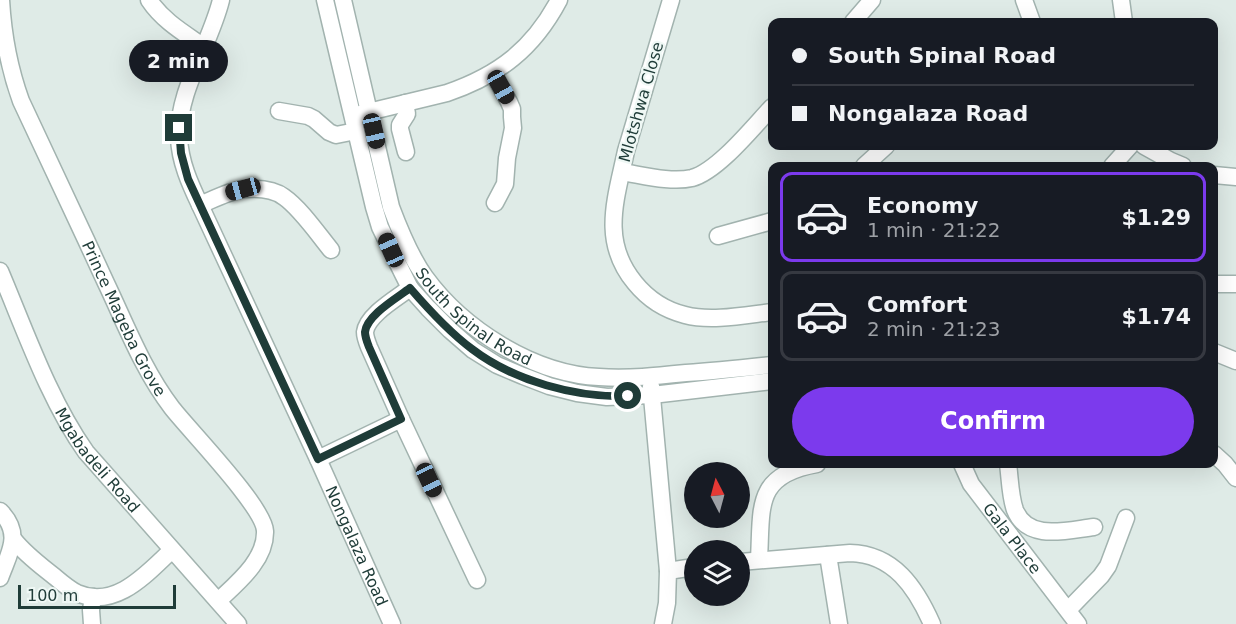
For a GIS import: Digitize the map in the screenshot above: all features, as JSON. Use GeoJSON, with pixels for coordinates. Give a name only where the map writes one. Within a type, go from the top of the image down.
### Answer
{"type":"FeatureCollection","features":[{"type":"Feature","properties":{"kind":"street","name":"Prince Mageba Grove"},"geometry":{"type":"LineString","coordinates":[[1,0],[8,62],[21,101],[138,352],[173,409],[239,488],[262,520],[265,530],[261,552],[244,575],[218,601]]}},
{"type":"Feature","properties":{"kind":"street"},"geometry":{"type":"LineString","coordinates":[[149,0],[158,13],[171,25],[204,47]]}},
{"type":"Feature","properties":{"kind":"street","name":"Nongalaza Road"},"geometry":{"type":"LineString","coordinates":[[221,0],[213,27],[184,100],[179,128],[184,166],[393,624]]}},
{"type":"Feature","properties":{"kind":"street","name":"South Spinal Road"},"geometry":{"type":"LineString","coordinates":[[324,0],[380,227],[410,288],[473,350],[506,369],[549,386],[607,397],[652,395],[768,381]]}},
{"type":"Feature","properties":{"kind":"street","name":"South Spinal Road"},"geometry":{"type":"LineString","coordinates":[[343,0],[399,228],[424,276],[447,303],[488,336],[509,349],[540,364],[569,373],[596,377],[650,377],[768,365]]}},
{"type":"Feature","properties":{"kind":"street"},"geometry":{"type":"LineString","coordinates":[[279,111],[308,116],[336,135],[369,112],[461,88],[493,73],[527,46],[559,0]]}},
{"type":"Feature","properties":{"kind":"street","name":"Mlotshwa Close"},"geometry":{"type":"LineString","coordinates":[[671,0],[626,151],[622,172],[658,177],[692,178],[730,152],[768,111]]}},
{"type":"Feature","properties":{"kind":"street"},"geometry":{"type":"LineString","coordinates":[[857,18],[872,0]]}},
{"type":"Feature","properties":{"kind":"street"},"geometry":{"type":"LineString","coordinates":[[1024,0],[1031,18]]}},
{"type":"Feature","properties":{"kind":"street"},"geometry":{"type":"LineString","coordinates":[[1121,0],[1123,18]]}},
{"type":"Feature","properties":{"kind":"street"},"geometry":{"type":"LineString","coordinates":[[493,73],[512,109],[513,128],[505,184],[495,203]]}},
{"type":"Feature","properties":{"kind":"street"},"geometry":{"type":"LineString","coordinates":[[405,103],[406,114],[400,129],[406,152]]}},
{"type":"Feature","properties":{"kind":"street"},"geometry":{"type":"LineString","coordinates":[[868,162],[882,150]]}},
{"type":"Feature","properties":{"kind":"street"},"geometry":{"type":"LineString","coordinates":[[1116,162],[1126,150]]}},
{"type":"Feature","properties":{"kind":"street"},"geometry":{"type":"LineString","coordinates":[[1151,150],[1174,162]]}},
{"type":"Feature","properties":{"kind":"street"},"geometry":{"type":"LineString","coordinates":[[622,172],[614,214],[614,240],[623,266],[642,292],[668,310],[686,316],[723,317],[768,312]]}},
{"type":"Feature","properties":{"kind":"street"},"geometry":{"type":"LineString","coordinates":[[1218,175],[1236,177]]}},
{"type":"Feature","properties":{"kind":"street"},"geometry":{"type":"LineString","coordinates":[[200,205],[243,189],[273,192],[283,196],[292,204],[330,250]]}},
{"type":"Feature","properties":{"kind":"street"},"geometry":{"type":"LineString","coordinates":[[718,236],[768,222]]}},
{"type":"Feature","properties":{"kind":"street","name":"Mgabadeli Road"},"geometry":{"type":"LineString","coordinates":[[0,271],[63,415],[86,452],[238,624]]}},
{"type":"Feature","properties":{"kind":"street"},"geometry":{"type":"LineString","coordinates":[[1218,284],[1236,284]]}},
{"type":"Feature","properties":{"kind":"street"},"geometry":{"type":"LineString","coordinates":[[410,288],[371,320],[365,335],[401,419],[477,580]]}},
{"type":"Feature","properties":{"kind":"street"},"geometry":{"type":"LineString","coordinates":[[1218,354],[1236,361]]}},
{"type":"Feature","properties":{"kind":"street"},"geometry":{"type":"LineString","coordinates":[[650,377],[668,571],[666,623]]}},
{"type":"Feature","properties":{"kind":"street"},"geometry":{"type":"LineString","coordinates":[[318,459],[401,419]]}},
{"type":"Feature","properties":{"kind":"street"},"geometry":{"type":"LineString","coordinates":[[1218,458],[1236,478]]}},
{"type":"Feature","properties":{"kind":"street"},"geometry":{"type":"LineString","coordinates":[[759,559],[764,495],[774,481],[798,468]]}},
{"type":"Feature","properties":{"kind":"street","name":"Gala Place"},"geometry":{"type":"LineString","coordinates":[[964,468],[971,484],[1073,617],[1108,566],[1126,519]]}},
{"type":"Feature","properties":{"kind":"street"},"geometry":{"type":"LineString","coordinates":[[1008,468],[1015,510],[1025,524],[1032,529],[1044,532],[1094,526]]}},
{"type":"Feature","properties":{"kind":"street"},"geometry":{"type":"LineString","coordinates":[[0,511],[9,522],[14,540],[29,557],[67,587],[93,597],[103,597],[124,591],[135,584],[172,550]]}},
{"type":"Feature","properties":{"kind":"street"},"geometry":{"type":"LineString","coordinates":[[0,578],[14,540]]}},
{"type":"Feature","properties":{"kind":"street"},"geometry":{"type":"LineString","coordinates":[[750,560],[862,553],[877,557],[905,579],[924,606],[932,624]]}},
{"type":"Feature","properties":{"kind":"street"},"geometry":{"type":"LineString","coordinates":[[828,555],[838,624]]}},
{"type":"Feature","properties":{"kind":"street"},"geometry":{"type":"LineString","coordinates":[[668,571],[684,569]]}},
{"type":"Feature","properties":{"kind":"street"},"geometry":{"type":"LineString","coordinates":[[92,624],[93,597]]}},
{"type":"Feature","properties":{"kind":"route"},"geometry":{"type":"LineString","coordinates":[[179,128],[181,153],[188,179],[318,459],[401,419],[365,335],[371,320],[410,288],[450,330],[473,350],[497,365],[549,386],[577,393],[607,397],[628,396]]}}]}
